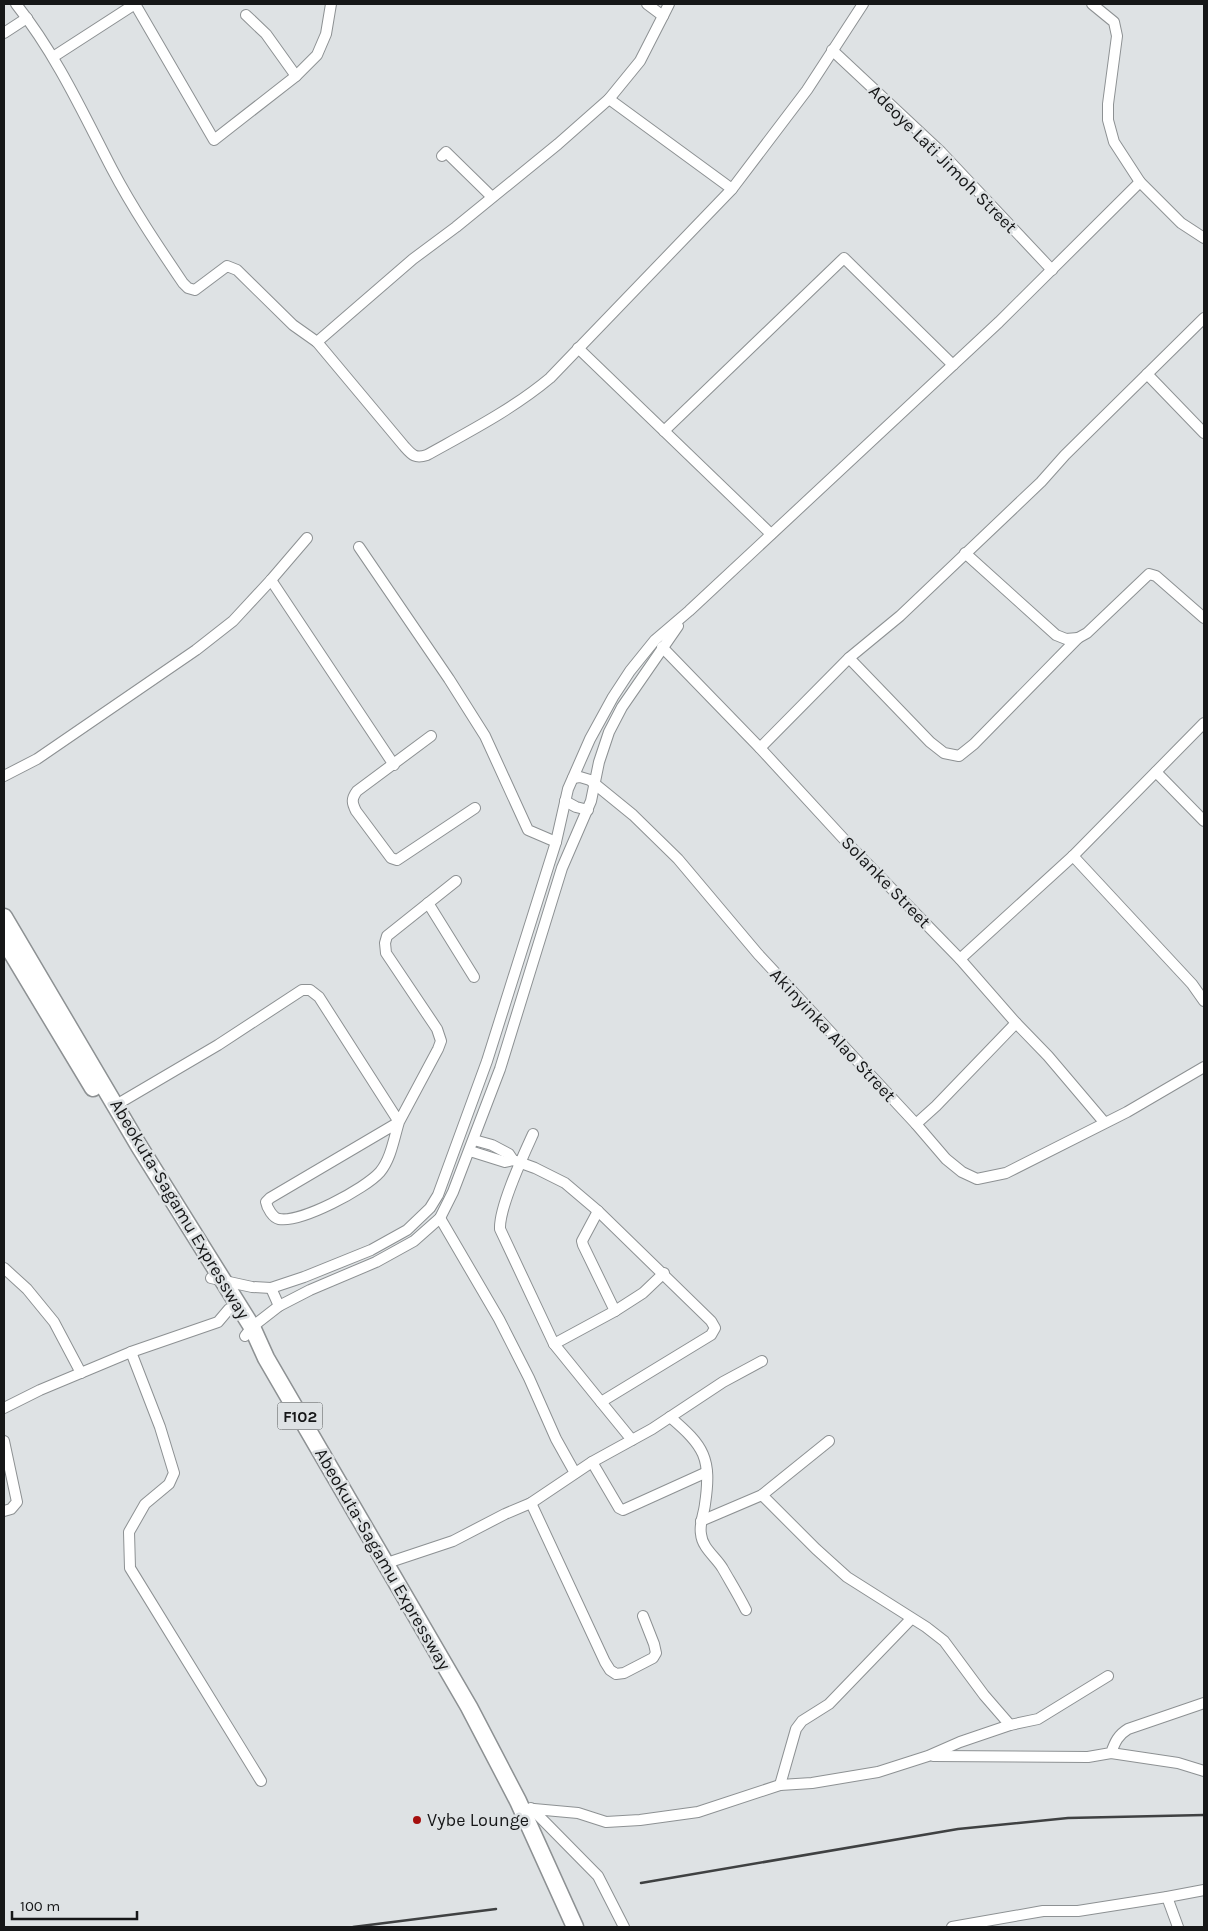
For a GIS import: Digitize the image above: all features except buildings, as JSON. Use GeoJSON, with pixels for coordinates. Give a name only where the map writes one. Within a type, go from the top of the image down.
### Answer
{"type":"FeatureCollection","features":[{"type":"Feature","properties":{"kind":"highway","name":"Abeokuta-Sagamu Expressway"},"geometry":{"type":"LineString","coordinates":[[4,917],[248,1332],[461,1712],[514,1801],[564,1927]]}},
{"type":"Feature","properties":{"kind":"highway","name":"Abeokuta-Sagamu Expressway"},"geometry":{"type":"LineString","coordinates":[[4,940],[129,1148],[217,1279],[229,1309],[266,1358],[384,1564],[469,1707],[575,1927]]}},
{"type":"Feature","properties":{"kind":"street"},"geometry":{"type":"LineString","coordinates":[[16,4],[28,18],[72,88],[140,219],[183,283],[188,288],[195,290],[226,266],[237,270],[293,325],[317,342],[404,446],[413,456],[420,458],[529,396],[550,378],[732,189],[807,90],[863,4]]}},
{"type":"Feature","properties":{"kind":"street"},"geometry":{"type":"LineString","coordinates":[[53,57],[135,4],[214,140],[296,76],[317,55],[326,34],[331,4]]}},
{"type":"Feature","properties":{"kind":"street"},"geometry":{"type":"LineString","coordinates":[[647,4],[663,16]]}},
{"type":"Feature","properties":{"kind":"street"},"geometry":{"type":"LineString","coordinates":[[317,342],[413,259],[456,227],[558,144],[609,99],[640,62],[669,4]]}},
{"type":"Feature","properties":{"kind":"street"},"geometry":{"type":"LineString","coordinates":[[1092,4],[1114,22],[1117,36],[1109,83],[1108,120],[1114,142],[1140,182],[1181,222],[1204,238]]}},
{"type":"Feature","properties":{"kind":"street"},"geometry":{"type":"LineString","coordinates":[[246,16],[266,34],[296,76]]}},
{"type":"Feature","properties":{"kind":"street"},"geometry":{"type":"LineString","coordinates":[[4,33],[28,18]]}},
{"type":"Feature","properties":{"kind":"street","name":"Adeoye Lati Jimoh Street"},"geometry":{"type":"LineString","coordinates":[[832,50],[941,152],[1052,270]]}},
{"type":"Feature","properties":{"kind":"street"},"geometry":{"type":"LineString","coordinates":[[609,99],[732,189]]}},
{"type":"Feature","properties":{"kind":"street"},"geometry":{"type":"LineString","coordinates":[[442,156],[446,152],[492,197]]}},
{"type":"Feature","properties":{"kind":"street"},"geometry":{"type":"LineString","coordinates":[[217,1279],[252,1288],[271,1288],[304,1277],[371,1250],[407,1230],[430,1208],[438,1195],[487,1061],[556,842],[565,801],[573,778],[613,697],[630,671],[655,640],[689,611],[953,365],[1140,182]]}},
{"type":"Feature","properties":{"kind":"street"},"geometry":{"type":"LineString","coordinates":[[664,432],[844,258],[953,365]]}},
{"type":"Feature","properties":{"kind":"street"},"geometry":{"type":"LineString","coordinates":[[760,748],[849,658],[900,616],[1041,482],[1065,455],[1204,318]]}},
{"type":"Feature","properties":{"kind":"street"},"geometry":{"type":"LineString","coordinates":[[578,348],[771,534]]}},
{"type":"Feature","properties":{"kind":"street"},"geometry":{"type":"LineString","coordinates":[[1147,374],[1204,433]]}},
{"type":"Feature","properties":{"kind":"street"},"geometry":{"type":"LineString","coordinates":[[4,776],[37,759],[196,650],[233,621],[307,538]]}},
{"type":"Feature","properties":{"kind":"street"},"geometry":{"type":"LineString","coordinates":[[359,547],[449,679],[485,736],[528,830],[556,842]]}},
{"type":"Feature","properties":{"kind":"street"},"geometry":{"type":"LineString","coordinates":[[965,553],[1056,635],[1066,638],[1078,638]]}},
{"type":"Feature","properties":{"kind":"street"},"geometry":{"type":"LineString","coordinates":[[849,658],[930,742],[944,753],[959,756],[974,744],[1078,638],[1087,633],[1149,574],[1156,576],[1204,618]]}},
{"type":"Feature","properties":{"kind":"street"},"geometry":{"type":"LineString","coordinates":[[271,580],[394,765]]}},
{"type":"Feature","properties":{"kind":"street"},"geometry":{"type":"LineString","coordinates":[[248,1332],[280,1306],[310,1290],[376,1262],[414,1241],[440,1218],[454,1192],[500,1069],[562,868],[588,810],[599,762],[609,732],[622,707],[662,647],[689,611]]}},
{"type":"Feature","properties":{"kind":"street","name":"Solanke Street"},"geometry":{"type":"LineString","coordinates":[[662,647],[960,959],[1016,1023],[1048,1056],[1104,1122]]}},
{"type":"Feature","properties":{"kind":"street"},"geometry":{"type":"LineString","coordinates":[[960,959],[1073,856],[1204,723]]}},
{"type":"Feature","properties":{"kind":"street"},"geometry":{"type":"LineString","coordinates":[[431,736],[357,791],[353,796],[352,804],[391,858],[397,860],[475,808]]}},
{"type":"Feature","properties":{"kind":"street"},"geometry":{"type":"LineString","coordinates":[[1156,772],[1204,822]]}},
{"type":"Feature","properties":{"kind":"street","name":"Akinyinka Alao Street"},"geometry":{"type":"LineString","coordinates":[[573,778],[586,778],[633,815],[678,859],[758,954],[916,1124],[946,1159],[962,1172],[977,1179],[1006,1172],[1127,1112],[1204,1067]]}},
{"type":"Feature","properties":{"kind":"street"},"geometry":{"type":"LineString","coordinates":[[565,801],[576,807],[588,810]]}},
{"type":"Feature","properties":{"kind":"street"},"geometry":{"type":"LineString","coordinates":[[1073,856],[1192,984],[1204,1001]]}},
{"type":"Feature","properties":{"kind":"street"},"geometry":{"type":"LineString","coordinates":[[399,1122],[270,1198],[266,1202],[267,1206],[278,1219],[296,1217],[344,1199],[381,1172],[387,1162],[399,1122],[441,1041],[436,1029],[386,953],[385,943],[387,936],[456,881]]}},
{"type":"Feature","properties":{"kind":"street"},"geometry":{"type":"LineString","coordinates":[[428,902],[474,977]]}},
{"type":"Feature","properties":{"kind":"street"},"geometry":{"type":"LineString","coordinates":[[116,1106],[218,1045],[302,990],[310,990],[319,997],[399,1122]]}},
{"type":"Feature","properties":{"kind":"street"},"geometry":{"type":"LineString","coordinates":[[916,1124],[936,1106],[1016,1023]]}},
{"type":"Feature","properties":{"kind":"street"},"geometry":{"type":"LineString","coordinates":[[533,1134],[517,1161],[500,1219],[500,1229],[554,1344],[632,1440]]}},
{"type":"Feature","properties":{"kind":"street"},"geometry":{"type":"LineString","coordinates":[[474,1140],[509,1154],[517,1161],[536,1168],[565,1183],[664,1273],[711,1320],[715,1328],[711,1334],[601,1402]]}},
{"type":"Feature","properties":{"kind":"street"},"geometry":{"type":"LineString","coordinates":[[470,1151],[505,1162],[517,1161]]}},
{"type":"Feature","properties":{"kind":"street"},"geometry":{"type":"LineString","coordinates":[[598,1211],[582,1241],[615,1311]]}},
{"type":"Feature","properties":{"kind":"street"},"geometry":{"type":"LineString","coordinates":[[440,1218],[499,1320],[529,1378],[556,1439],[575,1473]]}},
{"type":"Feature","properties":{"kind":"street"},"geometry":{"type":"LineString","coordinates":[[4,1268],[27,1289],[54,1322],[81,1373]]}},
{"type":"Feature","properties":{"kind":"street"},"geometry":{"type":"LineString","coordinates":[[554,1344],[615,1311],[643,1293],[664,1273]]}},
{"type":"Feature","properties":{"kind":"street"},"geometry":{"type":"LineString","coordinates":[[304,1277],[310,1290]]}},
{"type":"Feature","properties":{"kind":"street"},"geometry":{"type":"LineString","coordinates":[[271,1288],[280,1306]]}},
{"type":"Feature","properties":{"kind":"street"},"geometry":{"type":"LineString","coordinates":[[4,1408],[131,1352],[218,1322],[229,1309]]}},
{"type":"Feature","properties":{"kind":"street"},"geometry":{"type":"LineString","coordinates":[[131,1352],[160,1427],[174,1473],[169,1484],[145,1504],[128,1532],[130,1568],[261,1781]]}},
{"type":"Feature","properties":{"kind":"street"},"geometry":{"type":"LineString","coordinates":[[384,1564],[453,1541],[531,1503],[592,1462],[670,1417],[723,1382],[762,1361]]}},
{"type":"Feature","properties":{"kind":"street"},"geometry":{"type":"LineString","coordinates":[[670,1417],[697,1443],[704,1453],[707,1472],[706,1496],[700,1535],[722,1568],[746,1610]]}},
{"type":"Feature","properties":{"kind":"street"},"geometry":{"type":"LineString","coordinates":[[4,1441],[17,1502],[12,1509],[4,1511]]}},
{"type":"Feature","properties":{"kind":"street"},"geometry":{"type":"LineString","coordinates":[[702,1520],[762,1495],[829,1441]]}},
{"type":"Feature","properties":{"kind":"street"},"geometry":{"type":"LineString","coordinates":[[592,1462],[623,1510],[707,1472]]}},
{"type":"Feature","properties":{"kind":"street"},"geometry":{"type":"LineString","coordinates":[[762,1495],[847,1577],[944,1641],[984,1695],[1010,1725]]}},
{"type":"Feature","properties":{"kind":"street"},"geometry":{"type":"LineString","coordinates":[[531,1503],[605,1662],[610,1670],[616,1674],[624,1673],[653,1658],[656,1653],[643,1616]]}},
{"type":"Feature","properties":{"kind":"street"},"geometry":{"type":"LineString","coordinates":[[780,1785],[790,1745],[796,1729],[802,1721],[829,1704],[911,1619]]}},
{"type":"Feature","properties":{"kind":"street"},"geometry":{"type":"LineString","coordinates":[[514,1801],[534,1810],[578,1813],[606,1822],[640,1820],[698,1812],[780,1785],[812,1783],[878,1772],[928,1756],[960,1742],[1010,1725],[1038,1719],[1108,1676]]}},
{"type":"Feature","properties":{"kind":"street"},"geometry":{"type":"LineString","coordinates":[[1111,1753],[1116,1741],[1128,1729],[1204,1703]]}},
{"type":"Feature","properties":{"kind":"street"},"geometry":{"type":"LineString","coordinates":[[928,1756],[1088,1757],[1111,1753],[1178,1763],[1204,1771]]}},
{"type":"Feature","properties":{"kind":"street"},"geometry":{"type":"LineString","coordinates":[[534,1810],[598,1876],[624,1927]]}},
{"type":"Feature","properties":{"kind":"street"},"geometry":{"type":"LineString","coordinates":[[952,1927],[1043,1911],[1078,1911],[1167,1898],[1204,1890]]}},
{"type":"Feature","properties":{"kind":"street"},"geometry":{"type":"LineString","coordinates":[[1167,1898],[1178,1927]]}},
{"type":"Feature","properties":{"kind":"railway"},"geometry":{"type":"LineString","coordinates":[[641,1883],[958,1829],[1068,1818],[1204,1815]]}},
{"type":"Feature","properties":{"kind":"railway"},"geometry":{"type":"LineString","coordinates":[[353,1927],[496,1909]]}},
{"type":"Feature","properties":{"kind":"place","name":"Vybe Lounge"},"geometry":{"type":"Point","coordinates":[417,1820]}}]}
